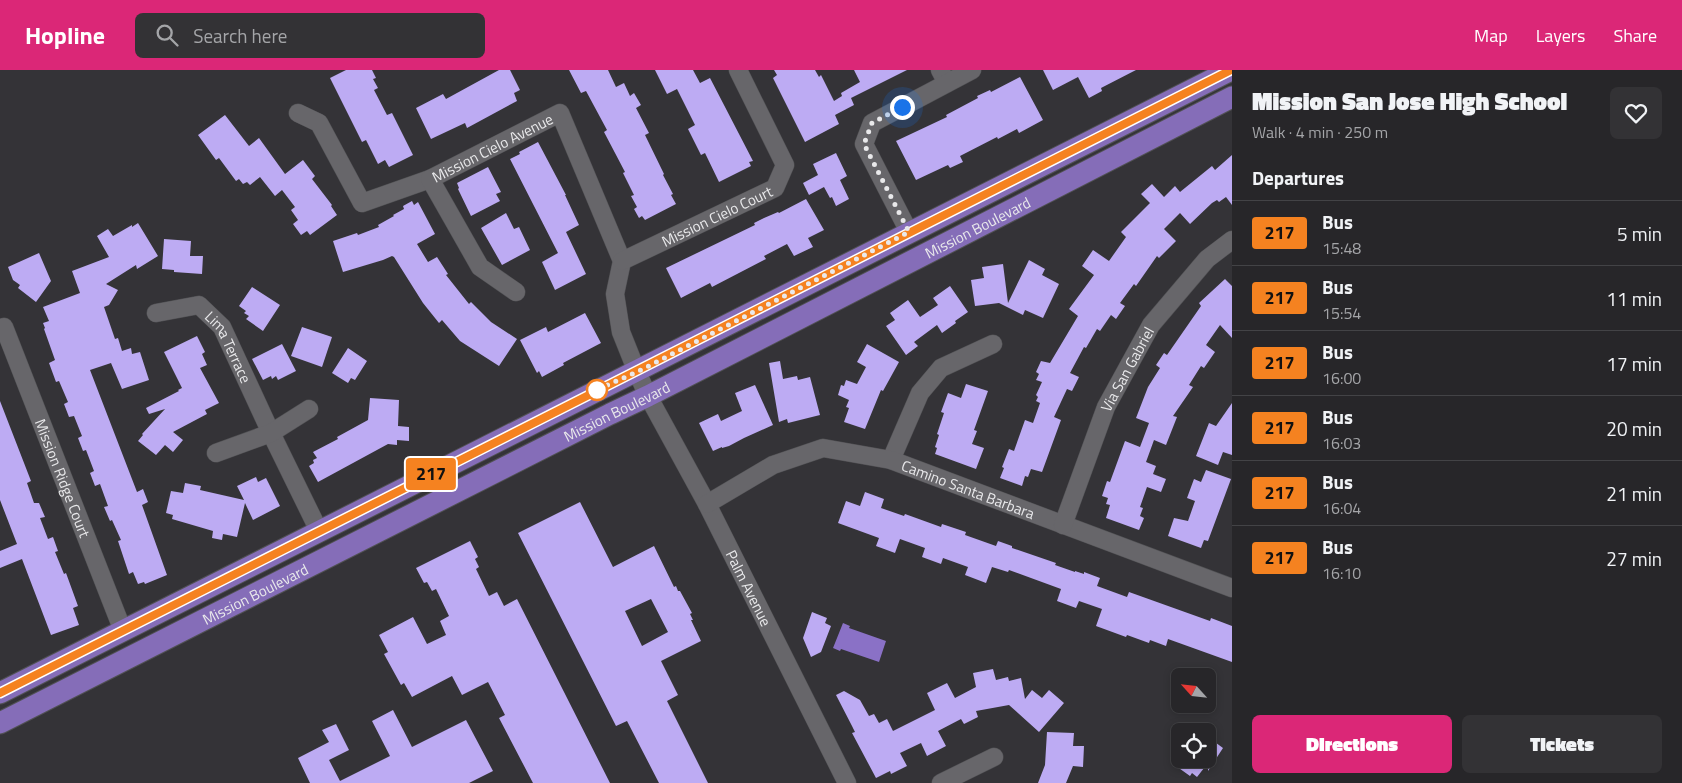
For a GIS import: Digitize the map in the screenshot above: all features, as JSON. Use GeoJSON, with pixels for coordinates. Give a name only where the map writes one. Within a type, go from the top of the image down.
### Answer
{"type":"FeatureCollection","features":[{"type":"Feature","properties":{"kind":"main road","name":"Mission Boulevard"},"geometry":{"type":"LineString","coordinates":[[0,693],[599,388],[637,372],[909,232],[1231,70]]}},
{"type":"Feature","properties":{"kind":"main road","name":"Mission Boulevard"},"geometry":{"type":"LineString","coordinates":[[0,723],[648,396],[1232,97]]}},
{"type":"Feature","properties":{"kind":"street","name":"Mission Cielo Court"},"geometry":{"type":"LineString","coordinates":[[622,262],[775,188],[785,165],[738,70]]}},
{"type":"Feature","properties":{"kind":"street"},"geometry":{"type":"LineString","coordinates":[[909,232],[864,144],[872,123],[943,77],[972,70]]}},
{"type":"Feature","properties":{"kind":"street","name":"Mission Cielo Avenue"},"geometry":{"type":"LineString","coordinates":[[298,113],[319,123],[362,203],[430,179],[560,113],[622,262]]}},
{"type":"Feature","properties":{"kind":"street"},"geometry":{"type":"LineString","coordinates":[[430,179],[480,267],[516,292]]}},
{"type":"Feature","properties":{"kind":"street","name":"Via San Gabriel"},"geometry":{"type":"LineString","coordinates":[[1063,525],[1106,407],[1151,325],[1207,259],[1232,240]]}},
{"type":"Feature","properties":{"kind":"street"},"geometry":{"type":"LineString","coordinates":[[622,262],[615,294],[621,332],[648,396]]}},
{"type":"Feature","properties":{"kind":"street","name":"Lima Terrace"},"geometry":{"type":"LineString","coordinates":[[156,313],[199,304],[222,327],[270,433],[319,531]]}},
{"type":"Feature","properties":{"kind":"street","name":"Mission Ridge Court"},"geometry":{"type":"LineString","coordinates":[[4,327],[123,630]]}},
{"type":"Feature","properties":{"kind":"street"},"geometry":{"type":"LineString","coordinates":[[890,460],[920,393],[941,368],[993,344]]}},
{"type":"Feature","properties":{"kind":"street","name":"Palm Avenue"},"geometry":{"type":"LineString","coordinates":[[648,396],[707,504],[847,783]]}},
{"type":"Feature","properties":{"kind":"street"},"geometry":{"type":"LineString","coordinates":[[216,453],[270,433],[309,409]]}},
{"type":"Feature","properties":{"kind":"street","name":"Camino Santa Barbara"},"geometry":{"type":"LineString","coordinates":[[707,504],[773,465],[824,448],[890,460],[1063,525],[1231,584]]}},
{"type":"Feature","properties":{"kind":"street"},"geometry":{"type":"LineString","coordinates":[[941,783],[994,757]]}},
{"type":"Feature","properties":{"kind":"shaded area"},"geometry":{"type":"Polygon","coordinates":[[[843,623],[850,626],[849,628],[886,641],[879,662],[833,648],[843,623]]]}},
{"type":"Feature","properties":{"kind":"building"},"geometry":{"type":"Polygon","coordinates":[[[346,70],[372,70],[376,78],[373,79],[378,88],[374,90],[387,115],[392,113],[413,155],[389,167],[385,160],[378,164],[366,140],[362,142],[330,78],[346,70]]]}},
{"type":"Feature","properties":{"kind":"building"},"geometry":{"type":"Polygon","coordinates":[[[499,70],[510,70],[520,90],[514,93],[517,101],[467,128],[465,123],[431,139],[416,108],[443,94],[446,99],[499,70]]]}},
{"type":"Feature","properties":{"kind":"building"},"geometry":{"type":"Polygon","coordinates":[[[569,70],[608,70],[616,87],[624,83],[630,96],[634,93],[641,105],[636,108],[649,133],[645,135],[676,204],[645,220],[642,216],[639,218],[634,209],[637,207],[631,196],[634,195],[623,173],[625,172],[604,132],[607,130],[586,91],[581,93],[569,70]]]}},
{"type":"Feature","properties":{"kind":"building"},"geometry":{"type":"Polygon","coordinates":[[[655,70],[693,70],[700,83],[710,78],[753,161],[749,162],[751,166],[719,182],[705,153],[701,155],[688,129],[695,125],[677,89],[667,94],[655,70]]]}},
{"type":"Feature","properties":{"kind":"building"},"geometry":{"type":"Polygon","coordinates":[[[774,70],[815,70],[819,77],[821,75],[834,101],[842,96],[841,93],[860,82],[854,70],[907,70],[851,98],[854,105],[835,115],[839,124],[805,142],[773,78],[777,75],[774,70]]]}},
{"type":"Feature","properties":{"kind":"building"},"geometry":{"type":"Polygon","coordinates":[[[1043,70],[1136,70],[1101,88],[1102,91],[1089,98],[1078,77],[1053,90],[1043,70]]]}},
{"type":"Feature","properties":{"kind":"building"},"geometry":{"type":"Polygon","coordinates":[[[1020,77],[1043,120],[1019,133],[1017,129],[998,139],[997,137],[960,156],[963,162],[950,168],[948,165],[916,180],[896,141],[947,117],[946,115],[978,98],[977,96],[990,90],[991,92],[1020,77]]]}},
{"type":"Feature","properties":{"kind":"building"},"geometry":{"type":"Polygon","coordinates":[[[225,115],[249,146],[259,138],[285,174],[303,160],[315,176],[312,179],[332,205],[337,215],[310,235],[307,231],[301,235],[293,224],[298,220],[291,210],[295,207],[282,190],[275,196],[260,177],[250,185],[247,182],[243,184],[239,179],[236,181],[219,158],[216,160],[198,135],[225,115]]]}},
{"type":"Feature","properties":{"kind":"building"},"geometry":{"type":"Polygon","coordinates":[[[538,142],[566,195],[579,225],[566,232],[586,274],[555,290],[542,262],[558,253],[510,159],[538,142]]]}},
{"type":"Feature","properties":{"kind":"building"},"geometry":{"type":"Polygon","coordinates":[[[836,153],[847,176],[840,180],[849,199],[836,206],[824,187],[809,195],[803,183],[818,175],[813,164],[836,153]]]}},
{"type":"Feature","properties":{"kind":"building"},"geometry":{"type":"Polygon","coordinates":[[[1232,155],[1232,205],[1226,197],[1219,202],[1217,200],[1190,224],[1180,213],[1164,229],[1176,241],[1159,258],[1157,256],[1136,286],[1134,284],[1120,303],[1125,306],[1116,319],[1111,315],[1100,331],[1097,329],[1086,348],[1084,347],[1070,373],[1079,377],[1072,391],[1067,389],[1054,417],[1061,420],[1042,472],[1031,469],[1028,477],[1025,476],[1022,486],[1000,478],[1009,449],[1014,451],[1025,420],[1033,423],[1040,403],[1036,401],[1038,397],[1036,395],[1042,382],[1036,380],[1039,374],[1036,372],[1041,361],[1050,363],[1078,316],[1069,309],[1094,275],[1082,266],[1093,250],[1109,261],[1126,237],[1121,232],[1150,203],[1141,194],[1152,184],[1164,197],[1175,186],[1180,192],[1212,166],[1215,170],[1232,155]]]}},
{"type":"Feature","properties":{"kind":"building"},"geometry":{"type":"Polygon","coordinates":[[[488,167],[501,192],[496,194],[500,201],[471,216],[457,183],[488,167]]]}},
{"type":"Feature","properties":{"kind":"building"},"geometry":{"type":"Polygon","coordinates":[[[806,199],[824,230],[808,238],[813,247],[794,256],[787,244],[764,256],[766,259],[712,287],[710,283],[681,298],[666,268],[755,225],[754,223],[764,218],[779,213],[806,199]]]}},
{"type":"Feature","properties":{"kind":"building"},"geometry":{"type":"Polygon","coordinates":[[[412,201],[414,205],[418,202],[435,234],[417,244],[428,262],[437,257],[448,274],[446,275],[469,304],[471,302],[491,322],[517,339],[499,366],[460,341],[442,320],[439,323],[423,303],[394,257],[392,256],[343,272],[333,241],[357,233],[358,235],[379,227],[378,225],[404,209],[403,206],[412,201]]]}},
{"type":"Feature","properties":{"kind":"building"},"geometry":{"type":"Polygon","coordinates":[[[506,213],[514,229],[519,227],[530,250],[502,265],[481,228],[506,213]]]}},
{"type":"Feature","properties":{"kind":"building"},"geometry":{"type":"Polygon","coordinates":[[[138,223],[158,256],[137,269],[136,265],[106,284],[118,290],[109,305],[104,307],[115,339],[118,338],[122,351],[131,348],[132,354],[140,352],[149,380],[122,389],[111,363],[90,370],[137,492],[143,489],[148,502],[142,505],[167,575],[145,584],[144,582],[138,584],[133,572],[129,574],[118,541],[121,540],[104,507],[108,506],[100,484],[95,486],[90,473],[94,471],[86,450],[83,451],[78,438],[82,436],[74,416],[69,417],[64,404],[68,402],[59,381],[56,382],[49,363],[55,360],[43,323],[49,321],[43,307],[80,293],[72,271],[109,257],[97,236],[108,229],[113,236],[138,223]]]}},
{"type":"Feature","properties":{"kind":"building"},"geometry":{"type":"Polygon","coordinates":[[[164,239],[191,241],[190,256],[203,256],[202,274],[162,269],[164,239]]]}},
{"type":"Feature","properties":{"kind":"building"},"geometry":{"type":"Polygon","coordinates":[[[39,253],[51,281],[36,302],[18,288],[20,285],[13,280],[8,267],[39,253]]]}},
{"type":"Feature","properties":{"kind":"building"},"geometry":{"type":"Polygon","coordinates":[[[1029,260],[1045,269],[1042,275],[1059,284],[1043,318],[1025,310],[1023,315],[999,303],[975,306],[971,280],[984,278],[982,267],[1003,264],[1008,303],[1029,260]]]}},
{"type":"Feature","properties":{"kind":"building"},"geometry":{"type":"Polygon","coordinates":[[[1225,279],[1232,286],[1232,338],[1220,325],[1206,345],[1215,352],[1204,368],[1201,366],[1189,385],[1193,387],[1173,416],[1177,417],[1166,445],[1154,440],[1146,462],[1156,466],[1153,474],[1166,479],[1161,492],[1147,487],[1140,507],[1143,508],[1140,516],[1144,518],[1139,530],[1106,518],[1110,505],[1106,504],[1108,498],[1102,496],[1107,481],[1110,482],[1125,441],[1140,447],[1149,423],[1136,418],[1148,387],[1160,368],[1156,365],[1164,353],[1167,355],[1201,306],[1199,303],[1225,279]]]}},
{"type":"Feature","properties":{"kind":"building"},"geometry":{"type":"Polygon","coordinates":[[[950,286],[968,312],[942,333],[937,325],[914,342],[918,346],[906,355],[886,326],[895,320],[890,313],[908,300],[920,317],[938,305],[933,298],[950,286]]]}},
{"type":"Feature","properties":{"kind":"building"},"geometry":{"type":"Polygon","coordinates":[[[252,287],[280,305],[263,331],[246,319],[249,316],[239,306],[252,287]]]}},
{"type":"Feature","properties":{"kind":"building"},"geometry":{"type":"Polygon","coordinates":[[[585,313],[601,343],[563,363],[564,365],[542,377],[539,371],[537,373],[520,340],[546,327],[548,332],[585,313]]]}},
{"type":"Feature","properties":{"kind":"building"},"geometry":{"type":"Polygon","coordinates":[[[302,327],[332,337],[322,367],[291,356],[302,327]]]}},
{"type":"Feature","properties":{"kind":"building"},"geometry":{"type":"Polygon","coordinates":[[[197,336],[205,352],[202,354],[207,365],[200,368],[219,403],[205,410],[207,414],[173,432],[183,440],[173,452],[165,445],[156,455],[138,441],[165,409],[149,414],[146,408],[182,388],[164,352],[197,336]]]}},
{"type":"Feature","properties":{"kind":"building"},"geometry":{"type":"Polygon","coordinates":[[[282,344],[296,371],[278,380],[276,376],[272,379],[271,376],[263,380],[252,359],[282,344]]]}},
{"type":"Feature","properties":{"kind":"building"},"geometry":{"type":"Polygon","coordinates":[[[867,344],[899,362],[883,391],[881,390],[865,429],[844,422],[849,408],[846,407],[849,400],[838,395],[841,385],[844,386],[846,380],[857,384],[866,367],[857,362],[867,344]]]}},
{"type":"Feature","properties":{"kind":"building"},"geometry":{"type":"Polygon","coordinates":[[[348,348],[367,361],[355,380],[351,378],[348,383],[332,373],[348,348]]]}},
{"type":"Feature","properties":{"kind":"building"},"geometry":{"type":"Polygon","coordinates":[[[780,361],[783,379],[797,376],[798,380],[810,377],[820,415],[788,423],[787,419],[779,422],[769,363],[780,361]]]}},
{"type":"Feature","properties":{"kind":"building"},"geometry":{"type":"Polygon","coordinates":[[[966,384],[988,391],[974,430],[977,431],[972,444],[984,448],[976,469],[935,454],[939,435],[937,434],[944,413],[941,412],[948,393],[961,398],[966,384]]]}},
{"type":"Feature","properties":{"kind":"building"},"geometry":{"type":"Polygon","coordinates":[[[755,385],[773,425],[729,446],[713,451],[699,423],[718,414],[721,421],[742,411],[735,393],[755,385]]]}},
{"type":"Feature","properties":{"kind":"building"},"geometry":{"type":"Polygon","coordinates":[[[370,398],[399,400],[398,426],[409,427],[409,441],[397,440],[397,445],[388,444],[318,482],[309,466],[317,458],[313,452],[368,420],[370,398]]]}},
{"type":"Feature","properties":{"kind":"building"},"geometry":{"type":"Polygon","coordinates":[[[0,401],[31,481],[27,483],[34,503],[39,503],[45,517],[40,518],[48,539],[53,537],[58,551],[55,552],[64,574],[66,573],[78,606],[73,608],[79,625],[51,635],[22,559],[0,568],[0,551],[17,544],[0,500],[0,401]]]}},
{"type":"Feature","properties":{"kind":"building"},"geometry":{"type":"Polygon","coordinates":[[[1232,403],[1232,455],[1223,452],[1218,465],[1196,456],[1209,423],[1216,426],[1232,403]]]}},
{"type":"Feature","properties":{"kind":"building"},"geometry":{"type":"Polygon","coordinates":[[[1206,470],[1231,479],[1208,541],[1204,540],[1201,548],[1168,536],[1174,518],[1188,521],[1195,501],[1187,498],[1194,479],[1201,482],[1206,470]]]}},
{"type":"Feature","properties":{"kind":"building"},"geometry":{"type":"Polygon","coordinates":[[[256,477],[258,482],[266,478],[280,506],[253,520],[245,503],[237,537],[223,534],[222,540],[212,538],[213,531],[172,519],[173,515],[166,513],[171,491],[183,493],[185,483],[201,486],[200,490],[244,500],[237,486],[256,477]]]}},
{"type":"Feature","properties":{"kind":"building"},"geometry":{"type":"Polygon","coordinates":[[[865,492],[884,499],[881,508],[904,516],[905,514],[941,527],[942,524],[966,532],[965,535],[996,546],[998,541],[1012,546],[1012,548],[1056,563],[1055,565],[1100,578],[1097,586],[1127,597],[1129,592],[1210,621],[1211,618],[1232,626],[1232,662],[1168,639],[1166,646],[1150,640],[1149,643],[1096,626],[1102,609],[1079,601],[1076,608],[1057,601],[1061,589],[1009,570],[1008,572],[992,567],[986,583],[965,575],[968,567],[943,558],[941,564],[922,557],[925,548],[900,539],[895,553],[876,546],[879,538],[838,523],[846,501],[860,506],[865,492]]]}},
{"type":"Feature","properties":{"kind":"building"},"geometry":{"type":"Polygon","coordinates":[[[580,502],[613,567],[654,546],[674,587],[676,586],[678,591],[680,591],[692,613],[690,614],[693,620],[691,620],[701,641],[661,661],[678,695],[667,701],[708,783],[659,783],[627,721],[616,726],[518,533],[580,502]],[[651,599],[625,611],[642,646],[668,632],[651,599]]]}},
{"type":"Feature","properties":{"kind":"building"},"geometry":{"type":"Polygon","coordinates":[[[470,541],[478,557],[475,559],[479,567],[476,569],[489,596],[497,592],[504,606],[517,599],[610,783],[533,783],[499,718],[505,715],[488,682],[462,695],[452,676],[412,697],[404,683],[401,685],[384,654],[388,652],[379,635],[413,617],[427,644],[446,635],[440,621],[449,616],[436,589],[432,591],[427,582],[424,583],[416,568],[470,541]]]}},
{"type":"Feature","properties":{"kind":"building"},"geometry":{"type":"Polygon","coordinates":[[[812,612],[827,618],[825,623],[831,626],[821,652],[811,657],[803,638],[812,612]]]}},
{"type":"Feature","properties":{"kind":"building"},"geometry":{"type":"Polygon","coordinates":[[[993,669],[996,680],[1008,677],[1009,681],[1021,678],[1025,699],[1032,690],[1042,698],[1049,690],[1064,703],[1039,732],[1009,705],[976,711],[978,717],[964,724],[961,719],[938,731],[946,746],[927,756],[921,743],[900,753],[907,766],[891,774],[890,771],[876,778],[852,733],[855,732],[836,695],[844,691],[860,700],[869,716],[874,714],[879,723],[887,719],[893,731],[935,710],[927,693],[947,683],[955,698],[976,687],[973,673],[993,669]]]}},
{"type":"Feature","properties":{"kind":"building"},"geometry":{"type":"Polygon","coordinates":[[[393,710],[412,747],[466,720],[493,771],[469,783],[310,783],[298,758],[329,742],[322,730],[336,724],[349,750],[329,760],[340,781],[390,756],[372,721],[393,710]]]}},
{"type":"Feature","properties":{"kind":"building"},"geometry":{"type":"Polygon","coordinates":[[[1047,732],[1074,733],[1073,746],[1084,746],[1083,767],[1073,766],[1066,783],[1038,783],[1045,765],[1047,732]]]}},
{"type":"Feature","properties":{"kind":"building"},"geometry":{"type":"Polygon","coordinates":[[[1216,743],[1223,748],[1216,759],[1216,743]]]}},
{"type":"Feature","properties":{"kind":"building"},"geometry":{"type":"Polygon","coordinates":[[[1179,768],[1204,768],[1197,777],[1192,773],[1190,776],[1179,768]]]}},
{"type":"Feature","properties":{"kind":"bus line","name":"217"},"geometry":{"type":"LineString","coordinates":[[0,693],[1231,70]]}},
{"type":"Feature","properties":{"kind":"route"},"geometry":{"type":"LineString","coordinates":[[597,390],[594,391],[637,372],[909,232],[864,144],[872,123],[902,107]]}}]}
